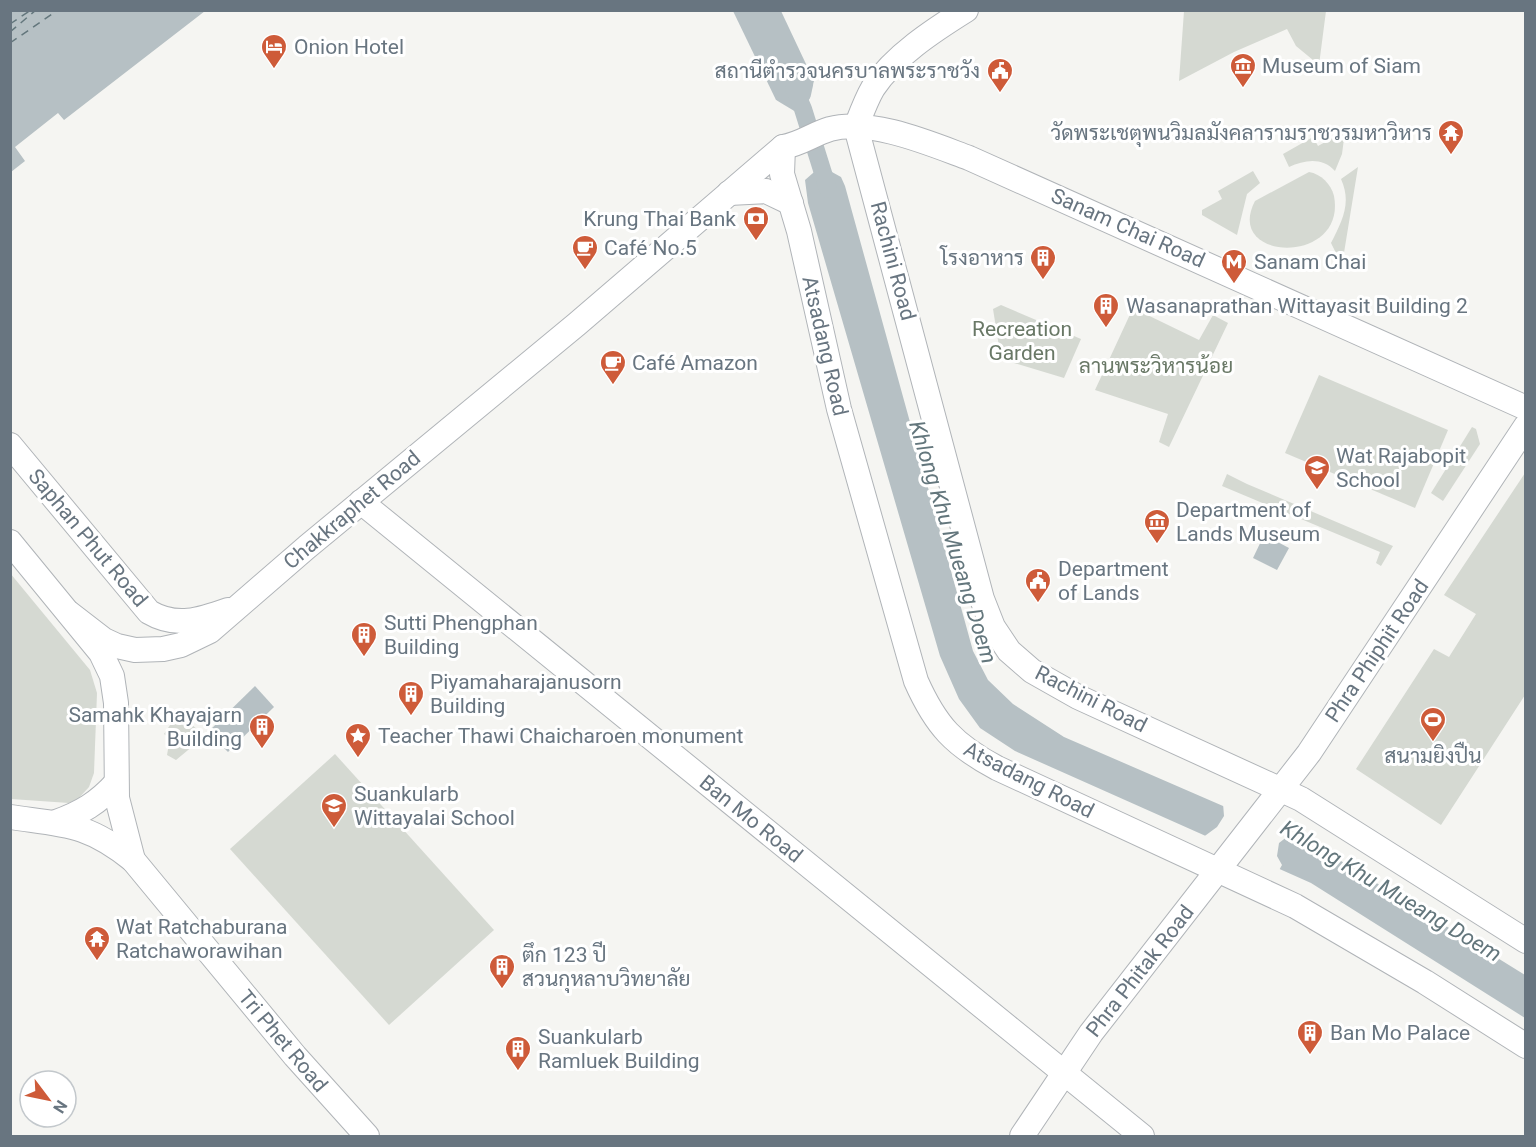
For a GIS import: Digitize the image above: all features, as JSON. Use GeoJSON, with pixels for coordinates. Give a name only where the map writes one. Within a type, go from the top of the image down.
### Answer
{"type":"FeatureCollection","features":[{"type":"Feature","properties":{"kind":"street"},"geometry":{"type":"LineString","coordinates":[[856,127],[873,89],[885,73],[950,20],[966,10]]}},
{"type":"Feature","properties":{"kind":"street","name":"Chakkraphet Road"},"geometry":{"type":"LineString","coordinates":[[69,613],[117,646],[151,650],[192,641],[210,631],[361,502],[577,324],[729,193],[791,146],[830,129],[856,127]]}},
{"type":"Feature","properties":{"kind":"street","name":"Sanam Chai Road"},"geometry":{"type":"LineString","coordinates":[[856,127],[907,136],[969,158],[1526,408]]}},
{"type":"Feature","properties":{"kind":"street","name":"Rachini Road"},"geometry":{"type":"LineString","coordinates":[[856,127],[982,598],[993,627],[1009,651],[1032,671],[1055,685],[1282,789],[1526,941]]}},
{"type":"Feature","properties":{"kind":"street","name":"Atsadang Road"},"geometry":{"type":"LineString","coordinates":[[791,146],[791,203],[863,500],[916,681],[929,710],[945,733],[969,753],[997,768],[1155,843],[1226,861],[1295,906],[1425,982],[1526,1046]]}},
{"type":"Feature","properties":{"kind":"street"},"geometry":{"type":"LineString","coordinates":[[729,193],[766,191],[791,203]]}},
{"type":"Feature","properties":{"kind":"street","name":"Phra Phiphit Road"},"geometry":{"type":"LineString","coordinates":[[1226,861],[1282,789],[1352,691],[1526,426]]}},
{"type":"Feature","properties":{"kind":"street","name":"Saphan Phut Road"},"geometry":{"type":"LineString","coordinates":[[10,445],[149,612],[160,619],[185,622],[241,604]]}},
{"type":"Feature","properties":{"kind":"street","name":"Ban Mo Road"},"geometry":{"type":"LineString","coordinates":[[361,502],[1142,1137]]}},
{"type":"Feature","properties":{"kind":"street"},"geometry":{"type":"LineString","coordinates":[[10,542],[101,653],[112,676],[116,703],[116,783],[102,799],[81,813],[56,822],[12,817]]}},
{"type":"Feature","properties":{"kind":"street","name":"Tri Phet Road"},"geometry":{"type":"LineString","coordinates":[[116,783],[133,860]]}},
{"type":"Feature","properties":{"kind":"street","name":"Tri Phet Road"},"geometry":{"type":"LineString","coordinates":[[56,822],[84,829],[109,841],[133,860],[295,1056],[367,1137]]}},
{"type":"Feature","properties":{"kind":"street","name":"Phra Phitak Road"},"geometry":{"type":"LineString","coordinates":[[1022,1137],[1091,1033],[1226,861]]}},
{"type":"Feature","properties":{"kind":"green space"},"geometry":{"type":"Polygon","coordinates":[[[1184,11],[1326,11],[1319,65],[1296,46],[1287,29],[1234,52],[1179,81],[1184,11]]]}},
{"type":"Feature","properties":{"kind":"green space"},"geometry":{"type":"Polygon","coordinates":[[[1345,131],[1342,154],[1335,171],[1325,163],[1313,161],[1289,167],[1283,154],[1313,137],[1318,146],[1345,131]]]}},
{"type":"Feature","properties":{"kind":"green space"},"geometry":{"type":"Polygon","coordinates":[[[1358,167],[1342,265],[1331,243],[1346,204],[1341,179],[1358,167]]]}},
{"type":"Feature","properties":{"kind":"green space"},"geometry":{"type":"Polygon","coordinates":[[[1253,171],[1260,183],[1247,194],[1237,235],[1202,215],[1202,210],[1222,199],[1218,191],[1253,171]]]}},
{"type":"Feature","properties":{"kind":"green space"},"geometry":{"type":"Polygon","coordinates":[[[1309,172],[1318,175],[1331,187],[1334,196],[1333,219],[1323,235],[1306,244],[1287,248],[1269,245],[1256,236],[1250,221],[1255,201],[1309,172]]]}},
{"type":"Feature","properties":{"kind":"green space","name":"Recreation Garden"},"geometry":{"type":"Polygon","coordinates":[[[1001,305],[1081,339],[1064,378],[1001,359],[993,309],[1001,305]]]}},
{"type":"Feature","properties":{"kind":"green space","name":"ลานพระวิหารน้อย"},"geometry":{"type":"Polygon","coordinates":[[[1133,308],[1199,340],[1213,315],[1228,323],[1169,447],[1159,442],[1168,414],[1095,390],[1133,308]]]}},
{"type":"Feature","properties":{"kind":"green space"},"geometry":{"type":"Polygon","coordinates":[[[1319,375],[1448,430],[1415,508],[1285,453],[1319,375]]]}},
{"type":"Feature","properties":{"kind":"green space"},"geometry":{"type":"Polygon","coordinates":[[[1472,427],[1476,429],[1480,444],[1443,501],[1431,493],[1472,427]]]}},
{"type":"Feature","properties":{"kind":"green space","name":"สนามยิงปืน"},"geometry":{"type":"Polygon","coordinates":[[[1525,473],[1525,695],[1441,825],[1356,769],[1434,649],[1449,657],[1476,614],[1444,595],[1525,473]]]}},
{"type":"Feature","properties":{"kind":"green space"},"geometry":{"type":"Polygon","coordinates":[[[1227,474],[1393,546],[1381,566],[1376,563],[1380,552],[1222,486],[1227,474]]]}},
{"type":"Feature","properties":{"kind":"green space"},"geometry":{"type":"Polygon","coordinates":[[[10,573],[90,670],[97,693],[94,773],[89,787],[78,799],[69,803],[11,799],[10,573]]]}},
{"type":"Feature","properties":{"kind":"green space"},"geometry":{"type":"Polygon","coordinates":[[[178,713],[205,736],[176,760],[167,755],[170,738],[164,734],[178,713]]]}},
{"type":"Feature","properties":{"kind":"green space"},"geometry":{"type":"Polygon","coordinates":[[[335,754],[494,930],[389,1025],[230,849],[335,754]]]}},
{"type":"Feature","properties":{"kind":"shaded area"},"geometry":{"type":"Polygon","coordinates":[[[11,10],[205,11],[64,120],[58,113],[15,147],[25,161],[11,172],[11,10]]]}},
{"type":"Feature","properties":{"kind":"shaded area"},"geometry":{"type":"Polygon","coordinates":[[[733,11],[781,11],[814,81],[809,104],[796,112],[776,100],[733,11]]]}},
{"type":"Feature","properties":{"kind":"shaded area"},"geometry":{"type":"Polygon","coordinates":[[[821,166],[841,177],[845,186],[973,651],[988,680],[1013,704],[1064,737],[1320,848],[1525,975],[1525,1018],[1311,883],[1015,751],[980,728],[959,699],[940,656],[808,203],[805,180],[821,166]]]}},
{"type":"Feature","properties":{"kind":"shaded area"},"geometry":{"type":"Polygon","coordinates":[[[1264,535],[1289,548],[1277,570],[1253,558],[1264,535]]]}},
{"type":"Feature","properties":{"kind":"shaded area"},"geometry":{"type":"Polygon","coordinates":[[[255,686],[274,707],[228,752],[208,732],[255,686]]]}},
{"type":"Feature","properties":{"kind":"pier"},"geometry":{"type":"Polygon","coordinates":[[[814,81],[815,96],[805,111],[796,115],[779,106],[776,100],[789,110],[796,112],[803,109],[812,95],[814,81]]]}},
{"type":"Feature","properties":{"kind":"pier"},"geometry":{"type":"Polygon","coordinates":[[[1223,803],[1292,833],[1279,843],[1277,856],[1282,865],[1278,872],[1202,838],[1217,827],[1224,816],[1223,803]]]}},
{"type":"Feature","properties":{"kind":"waterway","name":"Khlong Khu Mueang Doem"},"geometry":{"type":"LineString","coordinates":[[794,88],[803,109],[828,189]]}},
{"type":"Feature","properties":{"kind":"ferry route"},"geometry":{"type":"LineString","coordinates":[[10,24],[31,10]]}},
{"type":"Feature","properties":{"kind":"ferry route"},"geometry":{"type":"LineString","coordinates":[[10,32],[36,10]]}},
{"type":"Feature","properties":{"kind":"ferry route"},"geometry":{"type":"LineString","coordinates":[[10,43],[58,10]]}},
{"type":"Feature","properties":{"kind":"place","name":"Onion Hotel"},"geometry":{"type":"Point","coordinates":[274,70]}},
{"type":"Feature","properties":{"kind":"place","name":"Museum of Siam"},"geometry":{"type":"Point","coordinates":[1243,89]}},
{"type":"Feature","properties":{"kind":"place","name":"สถานีตำรวจนครบาลพระราชวัง"},"geometry":{"type":"Point","coordinates":[1000,94]}},
{"type":"Feature","properties":{"kind":"place","name":"วัดพระเชตุพนวิมลมังคลารามราชวรมหาวิหาร"},"geometry":{"type":"Point","coordinates":[1451,156]}},
{"type":"Feature","properties":{"kind":"place","name":"Krung Thai Bank"},"geometry":{"type":"Point","coordinates":[756,242]}},
{"type":"Feature","properties":{"kind":"place","name":"Café No.5"},"geometry":{"type":"Point","coordinates":[585,271]}},
{"type":"Feature","properties":{"kind":"place","name":"โรงอาหาร"},"geometry":{"type":"Point","coordinates":[1043,281]}},
{"type":"Feature","properties":{"kind":"place","name":"Sanam Chai"},"geometry":{"type":"Point","coordinates":[1234,285]}},
{"type":"Feature","properties":{"kind":"place","name":"Wasanaprathan Wittayasit Building 2"},"geometry":{"type":"Point","coordinates":[1106,329]}},
{"type":"Feature","properties":{"kind":"place","name":"Café Amazon"},"geometry":{"type":"Point","coordinates":[613,386]}},
{"type":"Feature","properties":{"kind":"place","name":"Wat Rajabopit School"},"geometry":{"type":"Point","coordinates":[1317,491]}},
{"type":"Feature","properties":{"kind":"place","name":"Department of Lands Museum"},"geometry":{"type":"Point","coordinates":[1157,545]}},
{"type":"Feature","properties":{"kind":"place","name":"Department of Lands"},"geometry":{"type":"Point","coordinates":[1038,604]}},
{"type":"Feature","properties":{"kind":"place","name":"Sutti Phengphan Building"},"geometry":{"type":"Point","coordinates":[364,658]}},
{"type":"Feature","properties":{"kind":"place","name":"Piyamaharajanusorn Building"},"geometry":{"type":"Point","coordinates":[411,717]}},
{"type":"Feature","properties":{"kind":"place","name":"สนามยิงปืน"},"geometry":{"type":"Point","coordinates":[1433,743]}},
{"type":"Feature","properties":{"kind":"place","name":"Samahk Khayajarn Building"},"geometry":{"type":"Point","coordinates":[262,750]}},
{"type":"Feature","properties":{"kind":"place","name":"Teacher Thawi Chaicharoen monument"},"geometry":{"type":"Point","coordinates":[358,759]}},
{"type":"Feature","properties":{"kind":"place","name":"Suankularb Wittayalai School"},"geometry":{"type":"Point","coordinates":[334,829]}},
{"type":"Feature","properties":{"kind":"place","name":"Wat Ratchaburana Ratchaworawihan"},"geometry":{"type":"Point","coordinates":[97,962]}},
{"type":"Feature","properties":{"kind":"place","name":"ตึก 123 ปี สวนกุหลาบวิทยาลัย"},"geometry":{"type":"Point","coordinates":[502,990]}},
{"type":"Feature","properties":{"kind":"place","name":"Ban Mo Palace"},"geometry":{"type":"Point","coordinates":[1310,1056]}},
{"type":"Feature","properties":{"kind":"place","name":"Suankularb Ramluek Building"},"geometry":{"type":"Point","coordinates":[518,1072]}}]}
